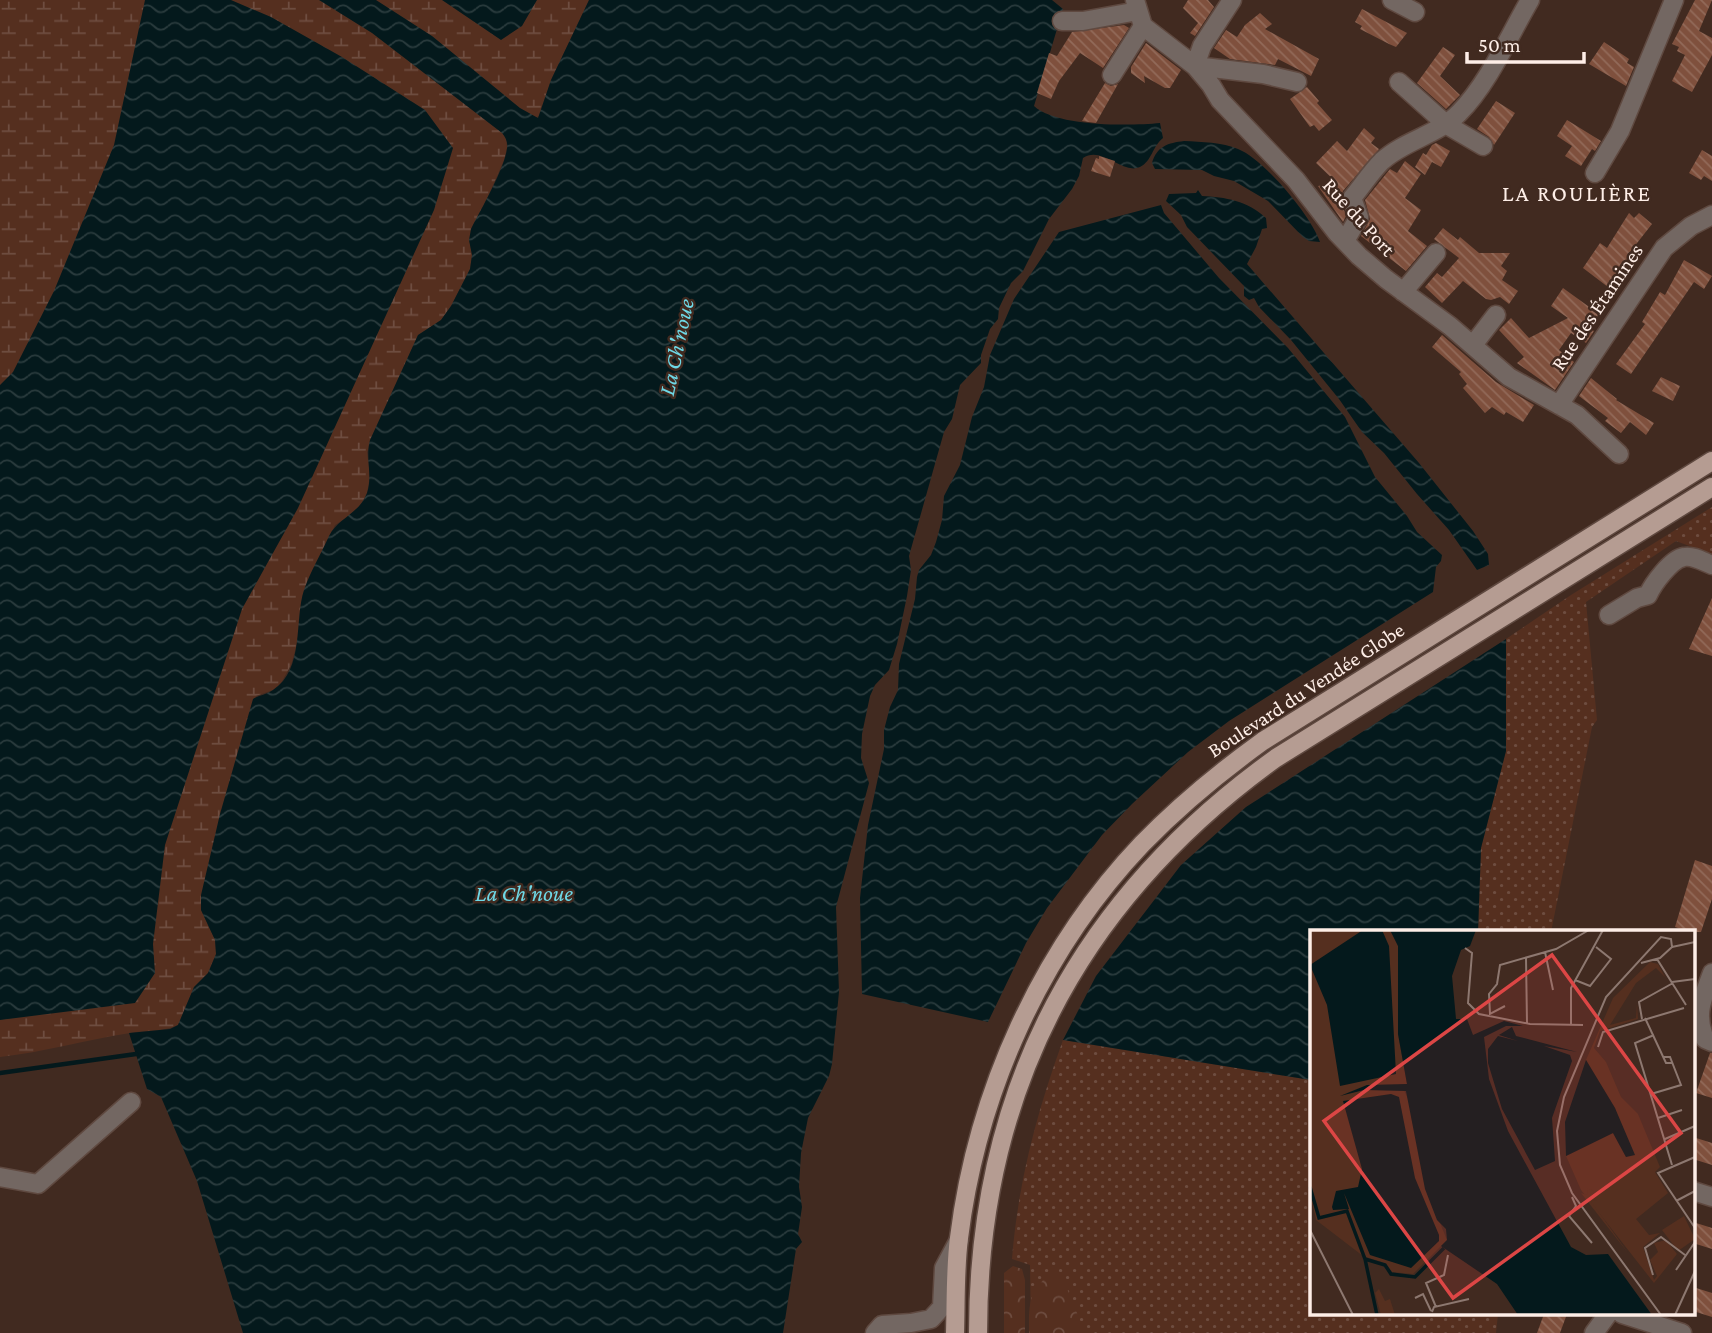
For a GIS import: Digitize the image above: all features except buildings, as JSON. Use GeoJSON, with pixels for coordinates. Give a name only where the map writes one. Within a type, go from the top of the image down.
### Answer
{"type":"FeatureCollection","features":[{"type":"Feature","properties":{"kind":"main road","name":"Boulevard du Vendée Globe"},"geometry":{"type":"LineString","coordinates":[[955,1333],[959,1240],[970,1175],[1005,1059],[1024,1016],[1075,928],[1140,846],[1219,773],[1263,741],[1712,461]]}},
{"type":"Feature","properties":{"kind":"main road","name":"Boulevard du Vendée Globe"},"geometry":{"type":"LineString","coordinates":[[978,1333],[980,1268],[986,1213],[999,1150],[1012,1106],[1049,1016],[1093,941],[1125,897],[1195,822],[1276,758],[1712,487]]}},
{"type":"Feature","properties":{"kind":"street"},"geometry":{"type":"LineString","coordinates":[[1232,0],[1202,46],[1195,66],[1263,74],[1297,82]]}},
{"type":"Feature","properties":{"kind":"street"},"geometry":{"type":"LineString","coordinates":[[1392,0],[1415,12]]}},
{"type":"Feature","properties":{"kind":"street"},"geometry":{"type":"LineString","coordinates":[[1345,241],[1359,218],[1352,198],[1383,160],[1416,139],[1447,124],[1461,113],[1482,83],[1530,0]]}},
{"type":"Feature","properties":{"kind":"street"},"geometry":{"type":"LineString","coordinates":[[1595,173],[1620,131],[1674,0]]}},
{"type":"Feature","properties":{"kind":"street"},"geometry":{"type":"LineString","coordinates":[[1062,21],[1083,21],[1139,12]]}},
{"type":"Feature","properties":{"kind":"street"},"geometry":{"type":"LineString","coordinates":[[1112,75],[1139,12]]}},
{"type":"Feature","properties":{"kind":"street","name":"Rue du Port"},"geometry":{"type":"LineString","coordinates":[[1139,12],[1195,66],[1220,100],[1296,180],[1359,256],[1520,385],[1577,415],[1619,454]]}},
{"type":"Feature","properties":{"kind":"street"},"geometry":{"type":"LineString","coordinates":[[1399,82],[1447,124],[1483,146]]}},
{"type":"Feature","properties":{"kind":"street","name":"Rue des Étamines"},"geometry":{"type":"LineString","coordinates":[[1559,405],[1664,248],[1691,226],[1712,215]]}},
{"type":"Feature","properties":{"kind":"street"},"geometry":{"type":"LineString","coordinates":[[1403,292],[1436,253]]}},
{"type":"Feature","properties":{"kind":"street"},"geometry":{"type":"LineString","coordinates":[[1473,345],[1496,315]]}},
{"type":"Feature","properties":{"kind":"street"},"geometry":{"type":"LineString","coordinates":[[1609,615],[1637,598],[1648,595],[1653,584],[1682,557],[1712,565]]}},
{"type":"Feature","properties":{"kind":"street"},"geometry":{"type":"LineString","coordinates":[[1703,1044],[1699,1013],[1712,973]]}},
{"type":"Feature","properties":{"kind":"street"},"geometry":{"type":"LineString","coordinates":[[0,1177],[38,1184],[131,1102]]}},
{"type":"Feature","properties":{"kind":"street"},"geometry":{"type":"LineString","coordinates":[[1694,1191],[1712,1197]]}},
{"type":"Feature","properties":{"kind":"street"},"geometry":{"type":"LineString","coordinates":[[875,1333],[882,1325],[931,1319],[942,1307],[944,1268],[959,1240]]}},
{"type":"Feature","properties":{"kind":"street"},"geometry":{"type":"LineString","coordinates":[[1594,1333],[1607,1316]]}},
{"type":"Feature","properties":{"kind":"street"},"geometry":{"type":"LineString","coordinates":[[1628,1316],[1682,1333]]}},
{"type":"Feature","properties":{"kind":"street"},"geometry":{"type":"LineString","coordinates":[[911,1323],[932,1333]]}},
{"type":"Feature","properties":{"kind":"green space"},"geometry":{"type":"Polygon","coordinates":[[[0,0],[589,0],[551,80],[540,115],[506,138],[504,160],[469,240],[472,255],[470,269],[441,320],[418,335],[367,452],[370,476],[367,493],[351,515],[335,525],[304,591],[297,644],[291,665],[281,683],[273,690],[256,696],[201,910],[215,940],[216,954],[208,973],[194,987],[178,1025],[0,1057],[0,0]]]}},
{"type":"Feature","properties":{"kind":"green space"},"geometry":{"type":"Polygon","coordinates":[[[1712,507],[1712,559],[1676,541],[1586,602],[1597,720],[1592,727],[1551,930],[1478,930],[1481,848],[1506,751],[1506,639],[1712,507]]]}},
{"type":"Feature","properties":{"kind":"green space"},"geometry":{"type":"Polygon","coordinates":[[[1063,1040],[1310,1080],[1310,1316],[1498,1316],[1496,1333],[1031,1333],[1030,1265],[1012,1259],[1024,1175],[1045,1094],[1063,1040]]]}},
{"type":"Feature","properties":{"kind":"green space"},"geometry":{"type":"Polygon","coordinates":[[[1013,1266],[1022,1269],[1025,1280],[1025,1333],[1004,1333],[1004,1273],[1013,1266]]]}},
{"type":"Feature","properties":{"kind":"green space"},"geometry":{"type":"Polygon","coordinates":[[[1056,1271],[1062,1276],[1085,1333],[1029,1333],[1030,1307],[1034,1292],[1048,1273],[1056,1271]]]}},
{"type":"Feature","properties":{"kind":"water"},"geometry":{"type":"Polygon","coordinates":[[[145,0],[231,0],[271,17],[342,57],[425,110],[453,148],[434,210],[298,508],[242,609],[165,845],[153,944],[155,973],[135,1003],[0,1020],[0,385],[13,372],[54,291],[114,145],[145,0]]]}},
{"type":"Feature","properties":{"kind":"water","name":"La Ch'noue"},"geometry":{"type":"Polygon","coordinates":[[[319,0],[376,0],[432,36],[520,108],[538,118],[551,80],[589,0],[1052,0],[1063,9],[1034,106],[1059,118],[1094,124],[1160,123],[1163,138],[1140,167],[1126,167],[1097,155],[1083,158],[1079,176],[1072,189],[1049,219],[1023,271],[1011,283],[999,308],[998,319],[990,329],[981,363],[960,385],[952,419],[944,432],[909,556],[911,570],[897,644],[889,670],[875,685],[870,696],[862,734],[861,758],[869,783],[836,907],[839,992],[832,1064],[829,1076],[808,1118],[801,1153],[799,1187],[802,1207],[798,1234],[802,1242],[796,1249],[783,1333],[243,1333],[197,1181],[161,1097],[147,1089],[129,1033],[170,1029],[178,1025],[194,987],[208,973],[216,954],[215,940],[201,910],[201,895],[220,814],[253,699],[273,690],[290,670],[306,583],[333,530],[364,500],[369,480],[370,440],[418,335],[441,320],[470,269],[471,229],[497,177],[507,148],[502,133],[372,33],[319,0]]]}},
{"type":"Feature","properties":{"kind":"water"},"geometry":{"type":"Polygon","coordinates":[[[442,0],[537,0],[522,26],[501,40],[442,0]]]}},
{"type":"Feature","properties":{"kind":"water"},"geometry":{"type":"Polygon","coordinates":[[[1184,141],[1225,145],[1249,155],[1286,190],[1307,218],[1320,242],[1309,241],[1303,237],[1268,201],[1234,181],[1202,170],[1155,169],[1152,163],[1160,149],[1168,144],[1184,141]]]}},
{"type":"Feature","properties":{"kind":"water"},"geometry":{"type":"Polygon","coordinates":[[[1198,190],[1202,196],[1244,204],[1266,218],[1267,228],[1262,229],[1247,264],[1419,463],[1473,531],[1488,554],[1489,565],[1477,570],[1449,530],[1384,453],[1362,432],[1291,340],[1259,307],[1254,298],[1249,300],[1244,296],[1244,286],[1187,227],[1181,215],[1166,201],[1169,194],[1196,193],[1198,190]]]}},
{"type":"Feature","properties":{"kind":"water"},"geometry":{"type":"Polygon","coordinates":[[[1161,205],[1164,213],[1219,278],[1288,348],[1345,417],[1375,477],[1417,532],[1442,555],[1436,567],[1433,592],[1229,721],[1188,752],[1132,804],[1102,835],[1047,908],[1026,943],[988,1022],[862,994],[860,898],[868,825],[884,749],[884,730],[898,690],[899,664],[915,599],[917,577],[936,542],[942,520],[944,496],[960,465],[972,417],[984,387],[990,355],[1014,299],[1059,232],[1161,205]]]}},
{"type":"Feature","properties":{"kind":"water"},"geometry":{"type":"Polygon","coordinates":[[[1506,639],[1506,751],[1481,848],[1478,930],[1310,930],[1310,1080],[1063,1040],[1096,976],[1181,865],[1246,807],[1506,639]]]}},
{"type":"Feature","properties":{"kind":"waterway"},"geometry":{"type":"LineString","coordinates":[[0,1073],[136,1054]]}},
{"type":"Feature","properties":{"kind":"district","name":"LA ROULIÈRE"},"geometry":{"type":"Point","coordinates":[1577,193]}}]}
